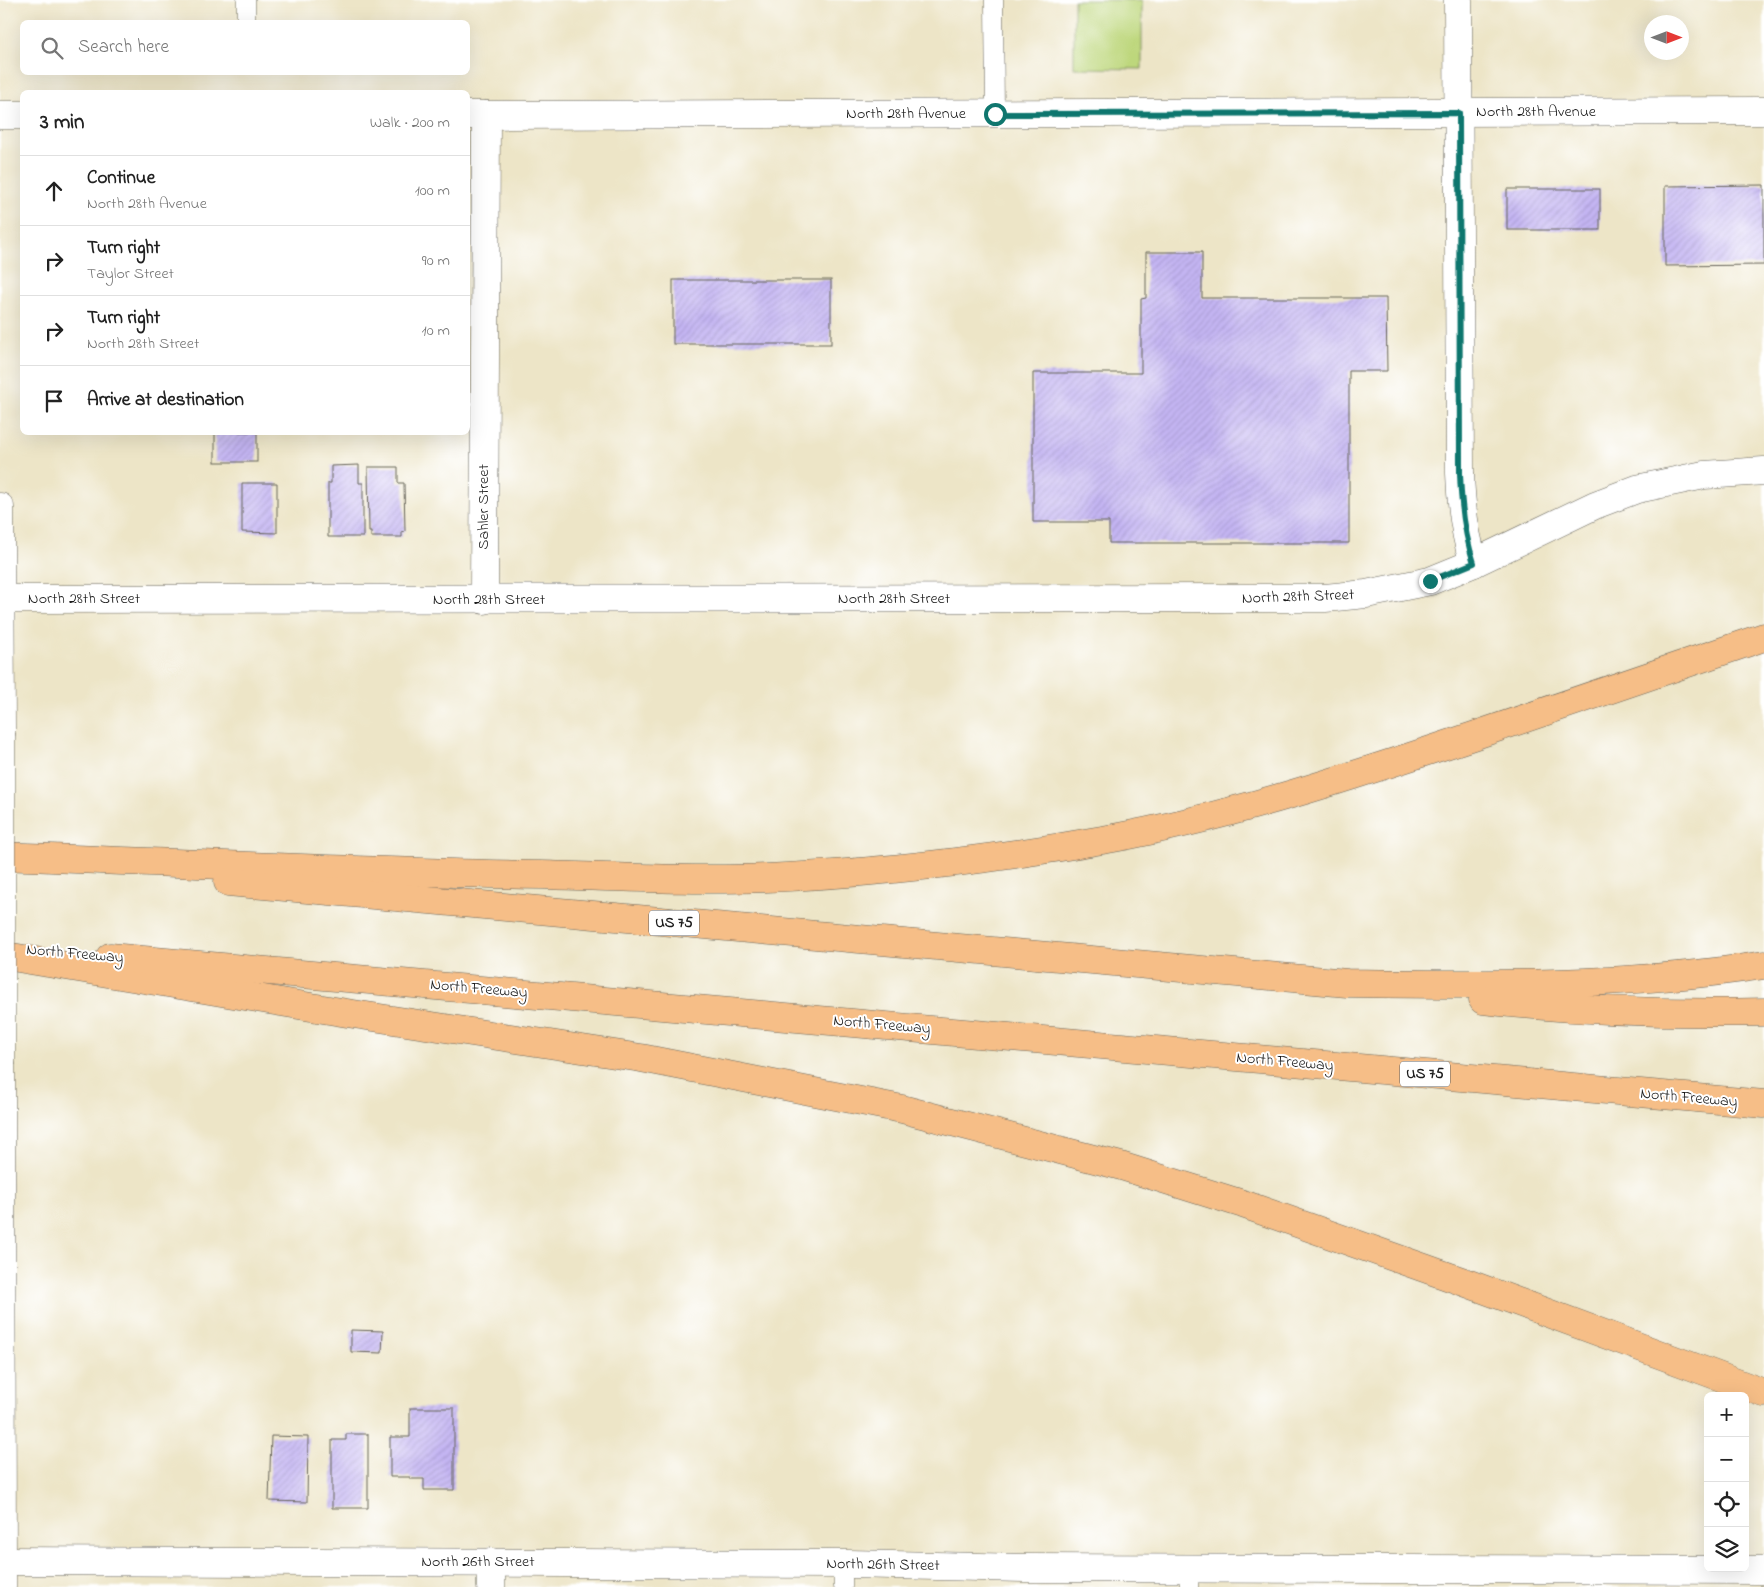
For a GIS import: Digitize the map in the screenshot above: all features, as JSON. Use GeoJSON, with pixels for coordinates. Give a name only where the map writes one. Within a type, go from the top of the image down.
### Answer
{"type":"FeatureCollection","features":[{"type":"Feature","properties":{"kind":"highway"},"geometry":{"type":"LineString","coordinates":[[0,856],[469,874],[714,879],[795,876],[967,860],[1111,838],[1255,806],[1390,764],[1764,638]]}},
{"type":"Feature","properties":{"kind":"highway","name":"US 75"},"geometry":{"type":"LineString","coordinates":[[0,861],[1348,983],[1466,985],[1568,983],[1647,978],[1764,965]]}},
{"type":"Feature","properties":{"kind":"highway","name":"North Freeway"},"geometry":{"type":"LineString","coordinates":[[0,947],[1764,1104]]}},
{"type":"Feature","properties":{"kind":"highway"},"geometry":{"type":"LineString","coordinates":[[0,955],[347,1013],[641,1058],[911,1111],[1120,1166],[1243,1204],[1464,1282],[1764,1393]]}},
{"type":"Feature","properties":{"kind":"highway"},"geometry":{"type":"LineString","coordinates":[[1348,983],[1490,1000],[1580,1008],[1648,1012],[1764,1012]]}},
{"type":"Feature","properties":{"kind":"street"},"geometry":{"type":"LineString","coordinates":[[1458,0],[1460,473],[1463,521],[1474,563]]}},
{"type":"Feature","properties":{"kind":"street","name":"North 28th Avenue"},"geometry":{"type":"LineString","coordinates":[[477,115],[1764,111]]}},
{"type":"Feature","properties":{"kind":"street"},"geometry":{"type":"LineString","coordinates":[[0,115],[20,115]]}},
{"type":"Feature","properties":{"kind":"street","name":"Sahler Street"},"geometry":{"type":"LineString","coordinates":[[477,115],[484,600]]}},
{"type":"Feature","properties":{"kind":"street","name":"North 28th Street"},"geometry":{"type":"LineString","coordinates":[[0,599],[1306,599],[1366,594],[1414,585],[1474,563],[1595,505],[1637,489],[1704,474],[1764,471]]}},
{"type":"Feature","properties":{"kind":"street"},"geometry":{"type":"LineString","coordinates":[[0,507],[0,1314],[2,1574]]}},
{"type":"Feature","properties":{"kind":"street","name":"North 26th Street"},"geometry":{"type":"LineString","coordinates":[[2,1574],[843,1576],[1026,1568],[1189,1578],[1710,1578],[1764,1570]]}},
{"type":"Feature","properties":{"kind":"lane"},"geometry":{"type":"LineString","coordinates":[[246,0],[246,20]]}},
{"type":"Feature","properties":{"kind":"lane"},"geometry":{"type":"LineString","coordinates":[[994,0],[995,114]]}},
{"type":"Feature","properties":{"kind":"green space"},"geometry":{"type":"Polygon","coordinates":[[[1074,0],[1142,0],[1142,69],[1074,68],[1074,0]]]}},
{"type":"Feature","properties":{"kind":"building"},"geometry":{"type":"Polygon","coordinates":[[[1764,185],[1764,265],[1665,266],[1665,186],[1764,185]]]}},
{"type":"Feature","properties":{"kind":"building"},"geometry":{"type":"Polygon","coordinates":[[[1507,189],[1600,189],[1600,230],[1507,230],[1507,189]]]}},
{"type":"Feature","properties":{"kind":"building"},"geometry":{"type":"Polygon","coordinates":[[[1146,252],[1202,252],[1202,298],[1386,298],[1387,371],[1349,371],[1349,543],[1109,543],[1109,522],[1033,522],[1033,373],[1141,373],[1141,299],[1146,298],[1146,252]]]}},
{"type":"Feature","properties":{"kind":"building"},"geometry":{"type":"Polygon","coordinates":[[[673,280],[831,280],[831,344],[673,344],[673,280]]]}},
{"type":"Feature","properties":{"kind":"building"},"geometry":{"type":"Polygon","coordinates":[[[215,435],[257,435],[257,462],[215,462],[215,435]]]}},
{"type":"Feature","properties":{"kind":"building"},"geometry":{"type":"Polygon","coordinates":[[[359,465],[359,483],[363,483],[363,537],[328,537],[328,483],[331,483],[331,466],[359,465]]]}},
{"type":"Feature","properties":{"kind":"building"},"geometry":{"type":"Polygon","coordinates":[[[368,467],[398,467],[398,483],[404,483],[405,531],[402,532],[402,537],[371,537],[371,532],[369,532],[368,467]]]}},
{"type":"Feature","properties":{"kind":"building"},"geometry":{"type":"Polygon","coordinates":[[[242,483],[277,483],[277,533],[242,532],[242,483]]]}},
{"type":"Feature","properties":{"kind":"building"},"geometry":{"type":"Polygon","coordinates":[[[351,1330],[383,1331],[382,1353],[351,1352],[351,1330]]]}},
{"type":"Feature","properties":{"kind":"building"},"geometry":{"type":"Polygon","coordinates":[[[410,1408],[454,1408],[454,1490],[424,1490],[424,1479],[390,1477],[390,1437],[410,1437],[410,1408]]]}},
{"type":"Feature","properties":{"kind":"building"},"geometry":{"type":"Polygon","coordinates":[[[346,1434],[368,1434],[368,1508],[332,1508],[332,1440],[346,1440],[346,1434]]]}},
{"type":"Feature","properties":{"kind":"building"},"geometry":{"type":"Polygon","coordinates":[[[271,1436],[308,1437],[307,1502],[269,1501],[271,1436]]]}},
{"type":"Feature","properties":{"kind":"route"},"geometry":{"type":"LineString","coordinates":[[995,114],[1459,113],[1460,473],[1463,521],[1474,563],[1430,581]]}}]}
